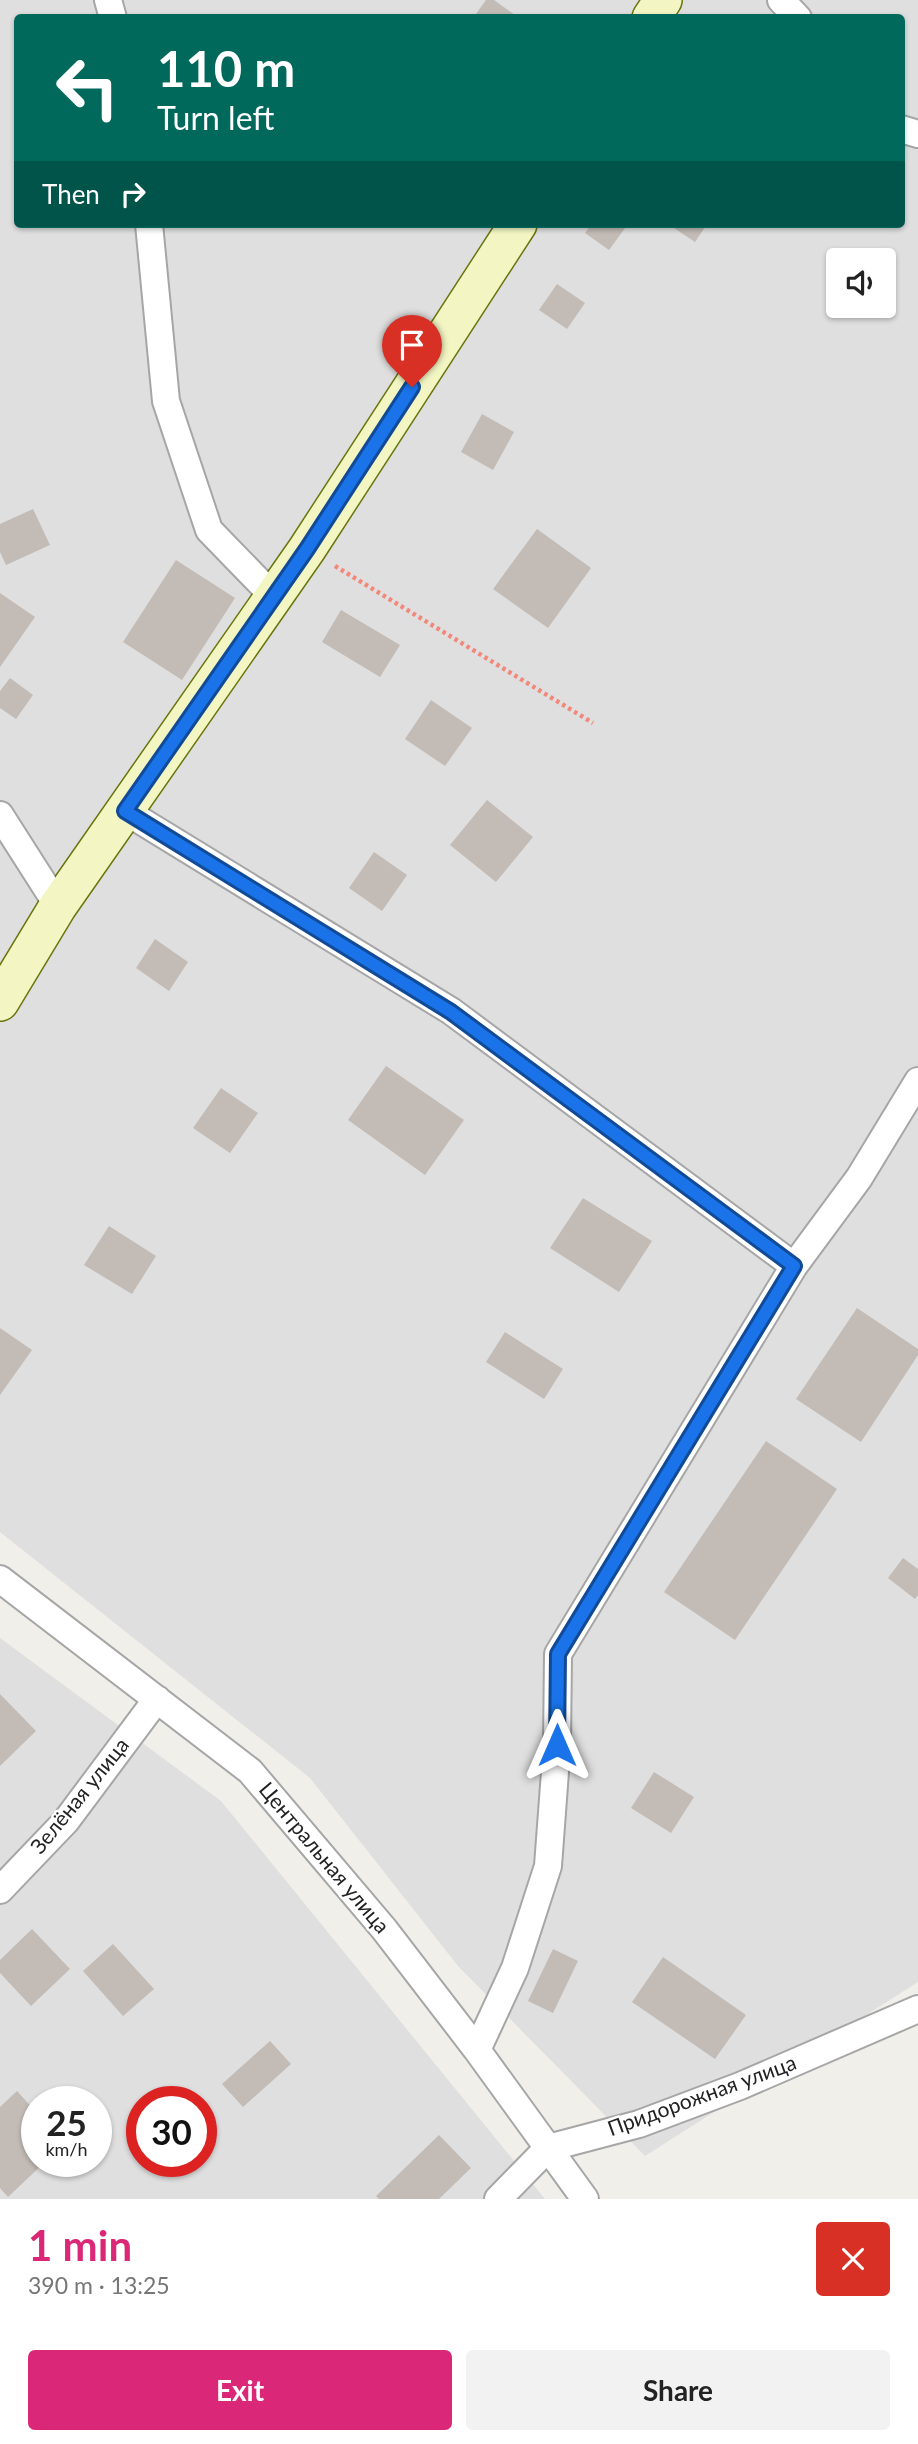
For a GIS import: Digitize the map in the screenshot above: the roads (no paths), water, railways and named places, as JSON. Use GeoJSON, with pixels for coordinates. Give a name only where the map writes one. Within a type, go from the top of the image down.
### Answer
{"type":"FeatureCollection","features":[{"type":"Feature","properties":{"kind":"street"},"geometry":{"type":"LineString","coordinates":[[781,0],[794,14]]}},
{"type":"Feature","properties":{"kind":"street"},"geometry":{"type":"LineString","coordinates":[[149,228],[166,401],[209,530],[274,597]]}},
{"type":"Feature","properties":{"kind":"street"},"geometry":{"type":"LineString","coordinates":[[0,1002],[58,906],[307,549],[514,228]]}},
{"type":"Feature","properties":{"kind":"street"},"geometry":{"type":"LineString","coordinates":[[125,811],[451,1012],[794,1266]]}},
{"type":"Feature","properties":{"kind":"street"},"geometry":{"type":"LineString","coordinates":[[0,815],[58,906]]}},
{"type":"Feature","properties":{"kind":"street"},"geometry":{"type":"LineString","coordinates":[[477,2050],[515,1968],[548,1866],[557,1745],[558,1654],[794,1266],[859,1178],[918,1081]]}},
{"type":"Feature","properties":{"kind":"street","name":"Центральная улица"},"geometry":{"type":"LineString","coordinates":[[0,1579],[250,1771],[384,1929],[477,2050],[585,2199]]}},
{"type":"Feature","properties":{"kind":"street","name":"Зелёная улица"},"geometry":{"type":"LineString","coordinates":[[0,1890],[66,1821],[157,1699]]}},
{"type":"Feature","properties":{"kind":"street","name":"Придорожная улица"},"geometry":{"type":"LineString","coordinates":[[548,2148],[639,2124],[740,2086],[918,2009]]}},
{"type":"Feature","properties":{"kind":"street"},"geometry":{"type":"LineString","coordinates":[[498,2199],[548,2148]]}}]}
